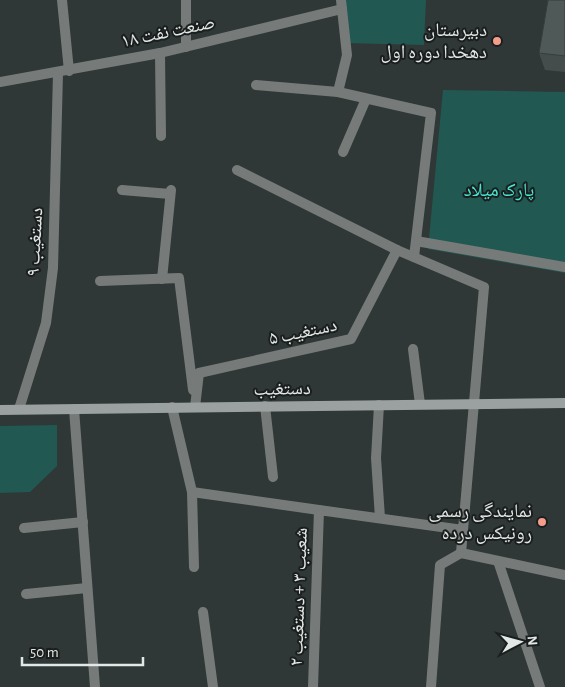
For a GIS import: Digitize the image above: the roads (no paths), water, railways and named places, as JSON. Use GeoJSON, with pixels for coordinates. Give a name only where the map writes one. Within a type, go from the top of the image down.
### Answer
{"type":"FeatureCollection","features":[{"type":"Feature","properties":{"kind":"main road","name":"دستغیب"},"geometry":{"type":"LineString","coordinates":[[0,410],[172,407],[194,404],[265,406],[565,403]]}},
{"type":"Feature","properties":{"kind":"street"},"geometry":{"type":"LineString","coordinates":[[62,0],[69,70]]}},
{"type":"Feature","properties":{"kind":"street"},"geometry":{"type":"LineString","coordinates":[[186,0],[186,47]]}},
{"type":"Feature","properties":{"kind":"street"},"geometry":{"type":"LineString","coordinates":[[338,92],[347,55],[341,5]]}},
{"type":"Feature","properties":{"kind":"street","name":"صنعت نفت ۱۸"},"geometry":{"type":"LineString","coordinates":[[0,82],[160,53],[341,5]]}},
{"type":"Feature","properties":{"kind":"street"},"geometry":{"type":"LineString","coordinates":[[160,53],[160,136]]}},
{"type":"Feature","properties":{"kind":"street","name":"دستغیب ۹"},"geometry":{"type":"LineString","coordinates":[[19,409],[46,323],[53,268],[58,73]]}},
{"type":"Feature","properties":{"kind":"street"},"geometry":{"type":"LineString","coordinates":[[256,85],[338,92],[432,113],[414,258]]}},
{"type":"Feature","properties":{"kind":"street"},"geometry":{"type":"LineString","coordinates":[[343,152],[366,99]]}},
{"type":"Feature","properties":{"kind":"street"},"geometry":{"type":"LineString","coordinates":[[237,170],[397,250],[484,288],[461,553]]}},
{"type":"Feature","properties":{"kind":"street"},"geometry":{"type":"LineString","coordinates":[[122,190],[171,192],[162,279]]}},
{"type":"Feature","properties":{"kind":"street"},"geometry":{"type":"LineString","coordinates":[[416,241],[565,267]]}},
{"type":"Feature","properties":{"kind":"street","name":"دستغیب ۵"},"geometry":{"type":"LineString","coordinates":[[194,404],[199,373],[351,339],[397,250]]}},
{"type":"Feature","properties":{"kind":"street"},"geometry":{"type":"LineString","coordinates":[[100,281],[179,278],[194,404]]}},
{"type":"Feature","properties":{"kind":"street"},"geometry":{"type":"LineString","coordinates":[[413,349],[420,404]]}},
{"type":"Feature","properties":{"kind":"street"},"geometry":{"type":"LineString","coordinates":[[379,405],[376,458],[380,518]]}},
{"type":"Feature","properties":{"kind":"street"},"geometry":{"type":"LineString","coordinates":[[265,406],[274,477]]}},
{"type":"Feature","properties":{"kind":"street"},"geometry":{"type":"LineString","coordinates":[[172,407],[192,492],[194,567]]}},
{"type":"Feature","properties":{"kind":"street"},"geometry":{"type":"LineString","coordinates":[[74,409],[95,687]]}},
{"type":"Feature","properties":{"kind":"street"},"geometry":{"type":"LineString","coordinates":[[192,492],[319,510]]}},
{"type":"Feature","properties":{"kind":"street","name":"شعیب ۳ + دستغیب ۲"},"geometry":{"type":"LineString","coordinates":[[313,687],[319,510],[463,530]]}},
{"type":"Feature","properties":{"kind":"street"},"geometry":{"type":"LineString","coordinates":[[24,528],[83,522]]}},
{"type":"Feature","properties":{"kind":"street"},"geometry":{"type":"LineString","coordinates":[[431,687],[440,565],[461,553],[565,575]]}},
{"type":"Feature","properties":{"kind":"street"},"geometry":{"type":"LineString","coordinates":[[498,560],[540,687]]}},
{"type":"Feature","properties":{"kind":"street"},"geometry":{"type":"LineString","coordinates":[[26,594],[87,588]]}},
{"type":"Feature","properties":{"kind":"street"},"geometry":{"type":"LineString","coordinates":[[203,612],[214,687]]}},
{"type":"Feature","properties":{"kind":"place","name":"دبیرستان دهخدا دوره اول"},"geometry":{"type":"Point","coordinates":[497,41]}},
{"type":"Feature","properties":{"kind":"place","name":"نمایندگی رسمی رونیکس درده"},"geometry":{"type":"Point","coordinates":[542,522]}},
{"type":"Feature","properties":{"kind":"park label","name":"پارک میلاد"},"geometry":{"type":"Point","coordinates":[499,190]}}]}
